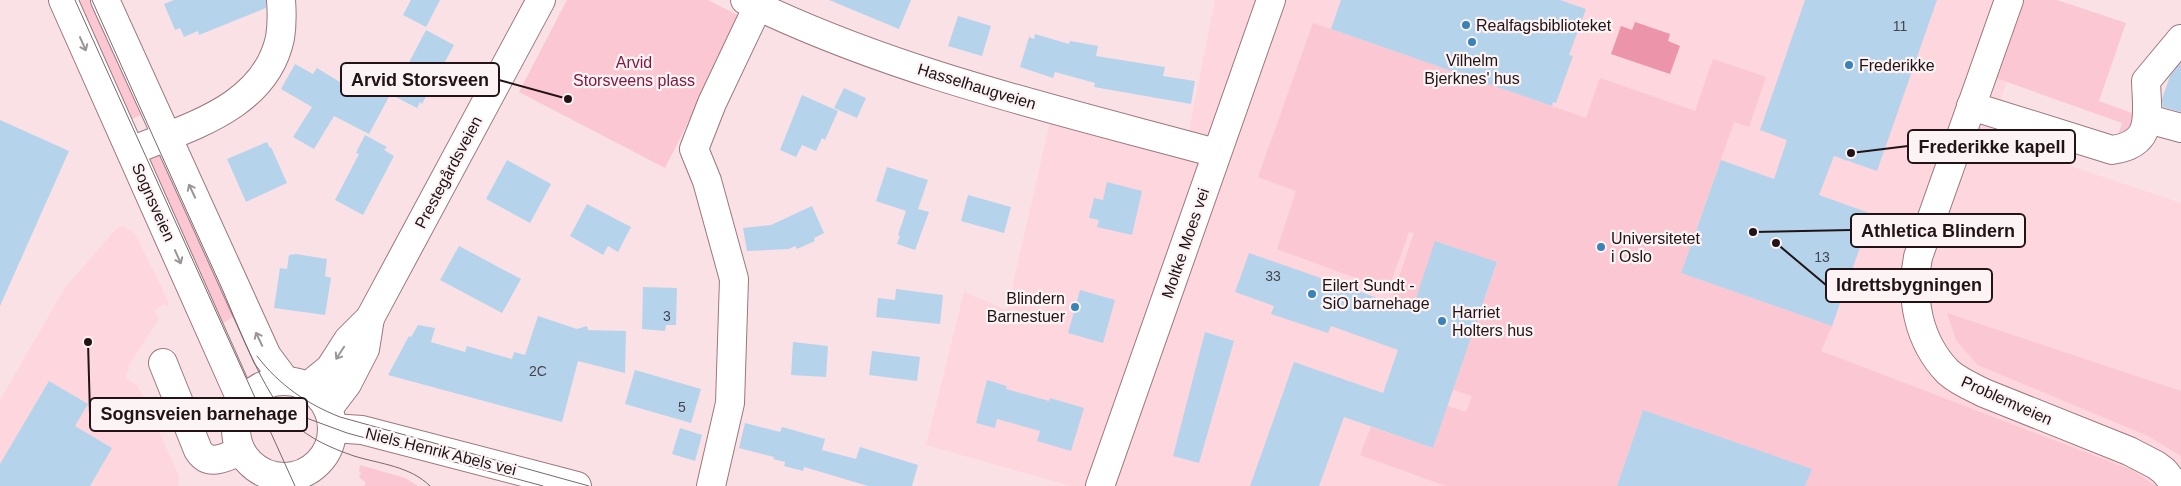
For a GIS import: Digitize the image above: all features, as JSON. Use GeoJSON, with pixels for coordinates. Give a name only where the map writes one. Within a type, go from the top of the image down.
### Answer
{"type":"FeatureCollection","features":[{"type":"Feature","properties":{"kind":"street","name":"Sognsveien"},"geometry":{"type":"LineString","coordinates":[[63,0],[242,404]]}},
{"type":"Feature","properties":{"kind":"street"},"geometry":{"type":"LineString","coordinates":[[105,0],[267,356],[296,383],[320,397],[330,418],[330,441],[318,476],[303,473],[280,481],[257,468],[241,451],[236,428],[242,404],[252,393],[263,386],[296,383]]}},
{"type":"Feature","properties":{"kind":"street"},"geometry":{"type":"LineString","coordinates":[[131,151],[216,115],[249,92],[258,83],[274,57],[280,38],[281,0]]}},
{"type":"Feature","properties":{"kind":"street","name":"Prestegårdsveien"},"geometry":{"type":"LineString","coordinates":[[296,383],[330,368],[348,340],[370,318],[541,0]]}},
{"type":"Feature","properties":{"kind":"street","name":"Moltke Moes vei"},"geometry":{"type":"LineString","coordinates":[[1100,486],[1271,0]]}},
{"type":"Feature","properties":{"kind":"street","name":"Problemveien"},"geometry":{"type":"LineString","coordinates":[[2009,0],[1918,257],[1914,278],[1914,297],[1926,341],[1948,372],[1964,384],[1984,394],[2129,451],[2156,465],[2164,471],[2176,486]]}},
{"type":"Feature","properties":{"kind":"street"},"geometry":{"type":"LineString","coordinates":[[711,486],[730,403],[734,279],[707,181],[694,149],[752,3]]}},
{"type":"Feature","properties":{"kind":"street","name":"Hasselhaugveien"},"geometry":{"type":"LineString","coordinates":[[752,3],[837,39],[971,86],[1216,153]]}},
{"type":"Feature","properties":{"kind":"street"},"geometry":{"type":"LineString","coordinates":[[1971,106],[2112,150],[2126,148],[2145,132],[2148,119],[2146,81],[2181,40]]}},
{"type":"Feature","properties":{"kind":"street"},"geometry":{"type":"LineString","coordinates":[[2148,119],[2181,128]]}},
{"type":"Feature","properties":{"kind":"street","name":"Prestegårdsveien"},"geometry":{"type":"LineString","coordinates":[[330,418],[365,349],[370,318]]}},
{"type":"Feature","properties":{"kind":"street"},"geometry":{"type":"LineString","coordinates":[[163,363],[203,457],[209,460],[220,459],[241,451]]}},
{"type":"Feature","properties":{"kind":"street","name":"Niels Henrik Abels vei"},"geometry":{"type":"LineString","coordinates":[[330,418],[362,430],[577,486]]}},
{"type":"Feature","properties":{"kind":"shaded area","name":"Universitetet i Oslo"},"geometry":{"type":"Polygon","coordinates":[[[1215,0],[2021,0],[1993,77],[2007,82],[1987,138],[2181,203],[2181,486],[1070,486],[926,445],[964,292],[1007,310],[1053,109],[1186,145],[1215,0]]]}},
{"type":"Feature","properties":{"kind":"shaded area"},"geometry":{"type":"Polygon","coordinates":[[[1635,22],[1670,34],[1668,41],[1680,46],[1670,74],[1611,54],[1621,26],[1632,30],[1635,22]]]}},
{"type":"Feature","properties":{"kind":"shaded area"},"geometry":{"type":"Polygon","coordinates":[[[123,226],[135,234],[169,303],[167,307],[164,304],[154,311],[159,319],[128,366],[129,370],[125,378],[138,386],[179,476],[178,486],[0,486],[0,400],[65,288],[116,229],[123,226]]]}},
{"type":"Feature","properties":{"kind":"green space"},"geometry":{"type":"Polygon","coordinates":[[[70,0],[97,0],[148,112],[125,122],[70,0]]]}},
{"type":"Feature","properties":{"kind":"green space","name":"Arvid Storsveens plass"},"geometry":{"type":"Polygon","coordinates":[[[567,0],[708,0],[741,17],[665,168],[519,92],[567,0]]]}},
{"type":"Feature","properties":{"kind":"green space"},"geometry":{"type":"Polygon","coordinates":[[[2021,0],[2057,0],[2126,23],[2099,101],[2140,116],[2137,127],[2116,142],[2122,123],[1993,77],[2021,0]]]}},
{"type":"Feature","properties":{"kind":"green space"},"geometry":{"type":"Polygon","coordinates":[[[1313,23],[1586,118],[1600,78],[1695,111],[1713,59],[1766,77],[1749,127],[1734,122],[1681,273],[1832,326],[1821,351],[2132,470],[2156,486],[1805,486],[1811,469],[1643,410],[1617,486],[1446,486],[1360,455],[1371,427],[1433,448],[1447,406],[1466,412],[1472,396],[1453,390],[1497,263],[1436,241],[1398,349],[1377,341],[1414,233],[1409,232],[1388,290],[1277,249],[1296,191],[1258,177],[1313,23]]]}},
{"type":"Feature","properties":{"kind":"green space"},"geometry":{"type":"Polygon","coordinates":[[[166,152],[238,313],[218,327],[143,162],[166,152]]]}},
{"type":"Feature","properties":{"kind":"green space"},"geometry":{"type":"Polygon","coordinates":[[[1947,313],[2181,391],[2181,456],[2148,436],[1978,365],[1956,340],[1947,313]]]}},
{"type":"Feature","properties":{"kind":"green space"},"geometry":{"type":"Polygon","coordinates":[[[360,465],[405,478],[418,486],[365,486],[365,482],[359,477],[361,473],[359,471],[360,465]]]}},
{"type":"Feature","properties":{"kind":"building"},"geometry":{"type":"Polygon","coordinates":[[[174,0],[266,0],[266,8],[199,35],[198,31],[184,37],[180,28],[175,30],[164,4],[174,0]]]}},
{"type":"Feature","properties":{"kind":"building"},"geometry":{"type":"Polygon","coordinates":[[[411,0],[440,0],[426,27],[403,15],[411,0]]]}},
{"type":"Feature","properties":{"kind":"building"},"geometry":{"type":"Polygon","coordinates":[[[829,0],[911,0],[899,29],[829,0]]]}},
{"type":"Feature","properties":{"kind":"building","name":"Vilhelm Bjerknes' hus"},"geometry":{"type":"Polygon","coordinates":[[[1341,0],[1560,0],[1586,9],[1569,55],[1573,56],[1556,103],[1553,102],[1552,106],[1331,29],[1341,0]]]}},
{"type":"Feature","properties":{"kind":"building"},"geometry":{"type":"Polygon","coordinates":[[[1805,0],[1937,0],[1877,171],[1834,156],[1819,195],[1872,214],[1832,326],[1681,273],[1721,160],[1774,179],[1787,140],[1760,130],[1805,0]]]}},
{"type":"Feature","properties":{"kind":"building"},"geometry":{"type":"Polygon","coordinates":[[[958,16],[991,26],[982,56],[948,46],[958,16]]]}},
{"type":"Feature","properties":{"kind":"building"},"geometry":{"type":"Polygon","coordinates":[[[426,30],[454,45],[422,104],[420,102],[417,108],[392,95],[426,30]]]}},
{"type":"Feature","properties":{"kind":"building"},"geometry":{"type":"Polygon","coordinates":[[[1035,34],[1069,44],[1070,41],[1098,46],[1096,56],[1165,67],[1163,76],[1195,81],[1191,104],[1094,87],[1095,83],[1055,72],[1053,78],[1020,67],[1029,37],[1034,39],[1035,34]]]}},
{"type":"Feature","properties":{"kind":"building"},"geometry":{"type":"Polygon","coordinates":[[[2181,63],[2181,112],[2163,107],[2162,99],[2170,76],[2181,63]]]}},
{"type":"Feature","properties":{"kind":"building"},"geometry":{"type":"Polygon","coordinates":[[[295,64],[313,74],[317,68],[361,95],[368,82],[391,93],[369,134],[334,116],[314,149],[293,137],[312,107],[281,89],[295,64]]]}},
{"type":"Feature","properties":{"kind":"building"},"geometry":{"type":"Polygon","coordinates":[[[844,88],[866,98],[857,118],[834,108],[844,88]]]}},
{"type":"Feature","properties":{"kind":"building"},"geometry":{"type":"Polygon","coordinates":[[[802,95],[838,111],[825,140],[822,138],[816,151],[802,145],[796,157],[780,150],[802,95]]]}},
{"type":"Feature","properties":{"kind":"building"},"geometry":{"type":"Polygon","coordinates":[[[0,120],[69,151],[0,306],[0,120]]]}},
{"type":"Feature","properties":{"kind":"building"},"geometry":{"type":"Polygon","coordinates":[[[365,135],[387,147],[384,150],[394,156],[363,215],[335,200],[359,154],[356,153],[365,135]]]}},
{"type":"Feature","properties":{"kind":"building"},"geometry":{"type":"Polygon","coordinates":[[[267,142],[287,183],[246,202],[227,159],[267,142]]]}},
{"type":"Feature","properties":{"kind":"building"},"geometry":{"type":"Polygon","coordinates":[[[507,160],[551,184],[530,223],[486,199],[507,160]]]}},
{"type":"Feature","properties":{"kind":"building"},"geometry":{"type":"Polygon","coordinates":[[[887,167],[928,180],[918,209],[929,212],[915,250],[897,244],[906,211],[876,201],[887,167]]]}},
{"type":"Feature","properties":{"kind":"building"},"geometry":{"type":"Polygon","coordinates":[[[1107,182],[1142,191],[1132,235],[1097,227],[1099,220],[1089,218],[1094,198],[1103,200],[1107,182]]]}},
{"type":"Feature","properties":{"kind":"building"},"geometry":{"type":"Polygon","coordinates":[[[968,195],[1011,207],[1004,233],[961,221],[968,195]]]}},
{"type":"Feature","properties":{"kind":"building"},"geometry":{"type":"Polygon","coordinates":[[[587,204],[631,227],[618,252],[608,246],[603,255],[570,236],[587,204]]]}},
{"type":"Feature","properties":{"kind":"building"},"geometry":{"type":"Polygon","coordinates":[[[812,206],[824,233],[814,238],[815,241],[797,249],[795,246],[789,249],[747,251],[743,228],[771,225],[812,206]]]}},
{"type":"Feature","properties":{"kind":"building"},"geometry":{"type":"Polygon","coordinates":[[[1435,241],[1497,262],[1433,448],[1344,417],[1319,486],[1250,486],[1294,362],[1383,393],[1398,350],[1331,326],[1328,333],[1271,314],[1274,306],[1235,292],[1249,253],[1412,310],[1435,241]]]}},
{"type":"Feature","properties":{"kind":"building"},"geometry":{"type":"Polygon","coordinates":[[[459,246],[521,279],[502,313],[440,280],[459,246]]]}},
{"type":"Feature","properties":{"kind":"building"},"geometry":{"type":"Polygon","coordinates":[[[296,254],[327,259],[325,276],[331,278],[325,315],[274,308],[280,268],[287,269],[289,255],[296,254]]]}},
{"type":"Feature","properties":{"kind":"building"},"geometry":{"type":"Polygon","coordinates":[[[643,287],[677,288],[676,325],[666,325],[665,331],[642,329],[643,287]]]}},
{"type":"Feature","properties":{"kind":"building"},"geometry":{"type":"Polygon","coordinates":[[[896,289],[943,295],[940,324],[876,317],[878,298],[895,300],[896,289]]]}},
{"type":"Feature","properties":{"kind":"building"},"geometry":{"type":"Polygon","coordinates":[[[1080,290],[1115,300],[1103,343],[1068,333],[1080,290]]]}},
{"type":"Feature","properties":{"kind":"building"},"geometry":{"type":"Polygon","coordinates":[[[538,316],[577,329],[587,326],[588,330],[626,331],[625,373],[578,361],[562,422],[388,375],[409,336],[411,337],[418,325],[435,328],[431,342],[465,352],[467,346],[512,359],[514,352],[525,355],[538,316]]]}},
{"type":"Feature","properties":{"kind":"building"},"geometry":{"type":"Polygon","coordinates":[[[1205,332],[1234,341],[1199,463],[1173,456],[1205,332]]]}},
{"type":"Feature","properties":{"kind":"building"},"geometry":{"type":"Polygon","coordinates":[[[793,342],[828,346],[826,377],[791,375],[793,342]]]}},
{"type":"Feature","properties":{"kind":"building"},"geometry":{"type":"Polygon","coordinates":[[[872,351],[920,357],[917,381],[869,375],[872,351]]]}},
{"type":"Feature","properties":{"kind":"building"},"geometry":{"type":"Polygon","coordinates":[[[635,370],[701,389],[691,423],[625,404],[635,370]]]}},
{"type":"Feature","properties":{"kind":"building"},"geometry":{"type":"Polygon","coordinates":[[[987,380],[1007,386],[1006,389],[1049,401],[1050,398],[1084,408],[1071,451],[1037,441],[1040,431],[997,419],[995,428],[976,423],[987,380]]]}},
{"type":"Feature","properties":{"kind":"building"},"geometry":{"type":"Polygon","coordinates":[[[49,381],[88,404],[75,426],[112,448],[90,486],[0,486],[0,464],[49,381]]]}},
{"type":"Feature","properties":{"kind":"building"},"geometry":{"type":"Polygon","coordinates":[[[1643,410],[1812,469],[1805,486],[1617,486],[1643,410]]]}},
{"type":"Feature","properties":{"kind":"building"},"geometry":{"type":"Polygon","coordinates":[[[745,423],[780,432],[782,427],[825,439],[822,450],[856,459],[860,447],[918,465],[912,486],[868,486],[804,467],[803,471],[784,466],[785,462],[773,459],[774,457],[739,448],[745,423]]]}},
{"type":"Feature","properties":{"kind":"building"},"geometry":{"type":"Polygon","coordinates":[[[680,428],[702,435],[695,461],[672,454],[680,428]]]}},
{"type":"Feature","properties":{"kind":"tram line"},"geometry":{"type":"LineString","coordinates":[[75,0],[295,486]]}},
{"type":"Feature","properties":{"kind":"tram line"},"geometry":{"type":"LineString","coordinates":[[92,0],[251,356],[270,393],[281,409],[299,428],[321,442],[354,456],[404,470],[422,479],[430,486]]}},
{"type":"Feature","properties":{"kind":"tram line"},"geometry":{"type":"LineString","coordinates":[[257,356],[284,385],[305,400],[340,417],[589,486]]}},
{"type":"Feature","properties":{"kind":"tram line"},"geometry":{"type":"LineString","coordinates":[[280,401],[309,419],[347,433],[543,486]]}},
{"type":"Feature","properties":{"kind":"place","name":"Realfagsbiblioteket"},"geometry":{"type":"Point","coordinates":[1466,25]}},
{"type":"Feature","properties":{"kind":"place","name":"Vilhelm Bjerknes' hus"},"geometry":{"type":"Point","coordinates":[1472,42]}},
{"type":"Feature","properties":{"kind":"place","name":"Frederikke"},"geometry":{"type":"Point","coordinates":[1849,65]}},
{"type":"Feature","properties":{"kind":"place","name":"Arvid Storsveen"},"geometry":{"type":"Point","coordinates":[568,99]}},
{"type":"Feature","properties":{"kind":"place","name":"Frederikke kapell"},"geometry":{"type":"Point","coordinates":[1851,153]}},
{"type":"Feature","properties":{"kind":"place","name":"Athletica Blindern"},"geometry":{"type":"Point","coordinates":[1753,232]}},
{"type":"Feature","properties":{"kind":"place","name":"Idrettsbygningen"},"geometry":{"type":"Point","coordinates":[1776,243]}},
{"type":"Feature","properties":{"kind":"place","name":"Universitetet i Oslo"},"geometry":{"type":"Point","coordinates":[1601,247]}},
{"type":"Feature","properties":{"kind":"place","name":"Eilert Sundt - SiO barnehage"},"geometry":{"type":"Point","coordinates":[1312,294]}},
{"type":"Feature","properties":{"kind":"place","name":"Blindern Barnestuer"},"geometry":{"type":"Point","coordinates":[1075,307]}},
{"type":"Feature","properties":{"kind":"place","name":"Harriet Holters hus"},"geometry":{"type":"Point","coordinates":[1442,321]}},
{"type":"Feature","properties":{"kind":"place","name":"Sognsveien barnehage"},"geometry":{"type":"Point","coordinates":[88,342]}}]}
